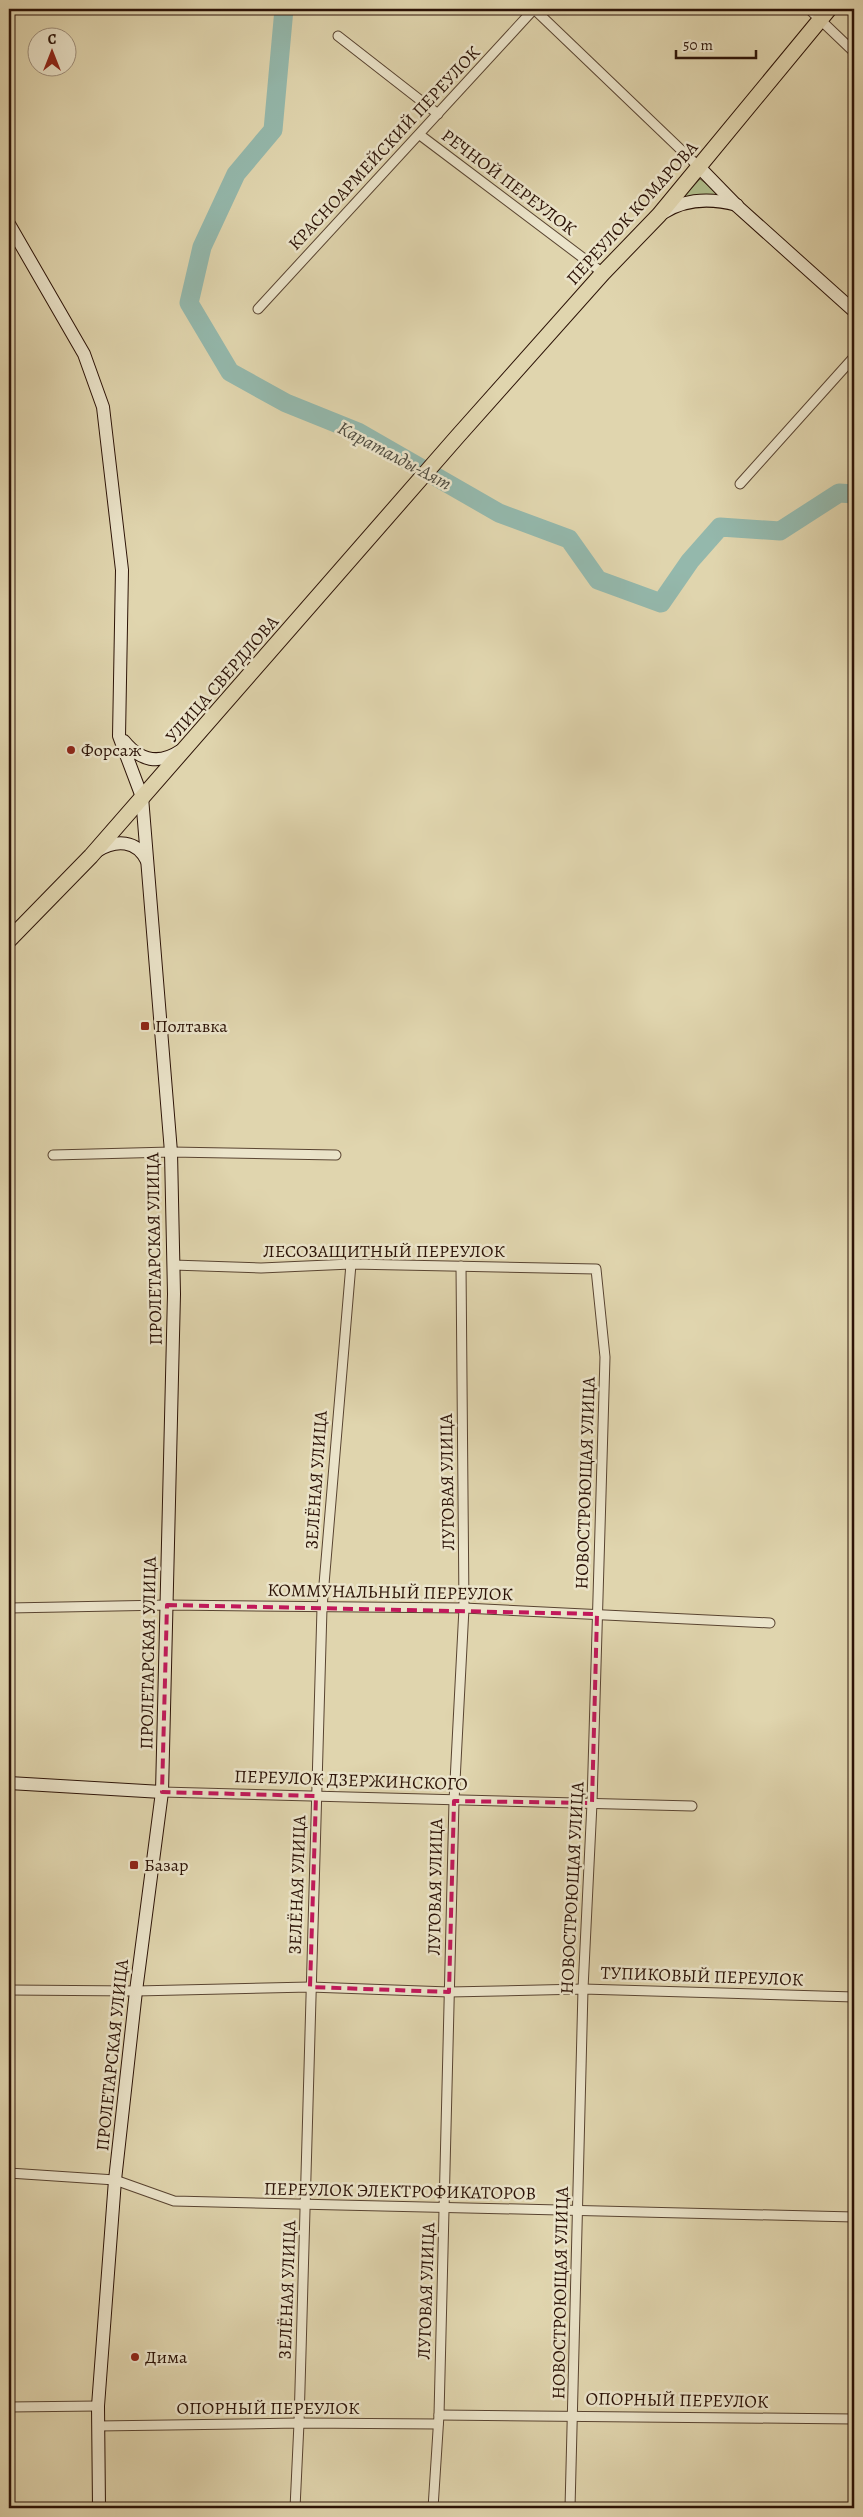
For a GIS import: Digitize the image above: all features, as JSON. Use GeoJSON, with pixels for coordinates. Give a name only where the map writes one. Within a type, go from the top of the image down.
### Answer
{"type":"FeatureCollection","features":[{"type":"Feature","properties":{"kind":"main road","name":"ПЕРЕУЛОК КОМАРОВА"},"geometry":{"type":"LineString","coordinates":[[457,437],[603,273],[659,216],[826,14]]}},
{"type":"Feature","properties":{"kind":"main road","name":"УЛИЦА СВЕРДЛОВА"},"geometry":{"type":"LineString","coordinates":[[9,940],[91,856],[457,437]]}},
{"type":"Feature","properties":{"kind":"street","name":"КРАСНОАРМЕЙСКИЙ ПЕРЕУЛОК"},"geometry":{"type":"LineString","coordinates":[[258,309],[534,9]]}},
{"type":"Feature","properties":{"kind":"street"},"geometry":{"type":"LineString","coordinates":[[534,9],[738,206],[854,311]]}},
{"type":"Feature","properties":{"kind":"street"},"geometry":{"type":"LineString","coordinates":[[809,9],[826,14],[854,52]]}},
{"type":"Feature","properties":{"kind":"street","name":"РЕЧНОЙ ПЕРЕУЛОК"},"geometry":{"type":"LineString","coordinates":[[338,36],[438,114]]}},
{"type":"Feature","properties":{"kind":"street","name":"РЕЧНОЙ ПЕРЕУЛОК"},"geometry":{"type":"LineString","coordinates":[[420,135],[603,273]]}},
{"type":"Feature","properties":{"kind":"street"},"geometry":{"type":"LineString","coordinates":[[659,216],[671,208],[696,200],[724,202],[738,206]]}},
{"type":"Feature","properties":{"kind":"street"},"geometry":{"type":"LineString","coordinates":[[9,224],[84,354],[102,407],[122,570],[119,736],[143,758],[158,761],[186,747]]}},
{"type":"Feature","properties":{"kind":"street"},"geometry":{"type":"LineString","coordinates":[[740,484],[854,356]]}},
{"type":"Feature","properties":{"kind":"street","name":"ПРОЛЕТАРСКАЯ УЛИЦА"},"geometry":{"type":"LineString","coordinates":[[99,2508],[98,2406],[115,2180],[136,1991],[162,1792],[173,1265],[171,1152],[142,797],[119,736]]}},
{"type":"Feature","properties":{"kind":"street"},"geometry":{"type":"LineString","coordinates":[[91,856],[107,845],[122,842],[133,845],[142,851],[147,861]]}},
{"type":"Feature","properties":{"kind":"street"},"geometry":{"type":"LineString","coordinates":[[54,1155],[171,1152],[336,1155]]}},
{"type":"Feature","properties":{"kind":"street","name":"ЛЕСОЗАЩИТНЫЙ ПЕРЕУЛОК"},"geometry":{"type":"LineString","coordinates":[[173,1265],[261,1268],[351,1264],[596,1269]]}},
{"type":"Feature","properties":{"kind":"street","name":"ЗЕЛЁНАЯ УЛИЦА"},"geometry":{"type":"LineString","coordinates":[[295,2508],[306,2205],[310,1987],[322,1608],[351,1264]]}},
{"type":"Feature","properties":{"kind":"street","name":"ЛУГОВАЯ УЛИЦА"},"geometry":{"type":"LineString","coordinates":[[433,2508],[439,2415],[454,1801],[464,1608],[461,1266]]}},
{"type":"Feature","properties":{"kind":"street","name":"НОВОСТРОЮЩАЯ УЛИЦА"},"geometry":{"type":"LineString","coordinates":[[570,2508],[579,2212],[583,1989],[592,1803],[605,1357],[596,1269]]}},
{"type":"Feature","properties":{"kind":"street","name":"КОММУНАЛЬНЫЙ ПЕРЕУЛОК"},"geometry":{"type":"LineString","coordinates":[[9,1608],[167,1605],[464,1608],[770,1623]]}},
{"type":"Feature","properties":{"kind":"street","name":"ПЕРЕУЛОК ДЗЕРЖИНСКОГО"},"geometry":{"type":"LineString","coordinates":[[9,1783],[162,1792],[692,1806]]}},
{"type":"Feature","properties":{"kind":"street","name":"ТУПИКОВЫЙ ПЕРЕУЛОК"},"geometry":{"type":"LineString","coordinates":[[9,1990],[136,1991],[310,1987],[449,1992],[583,1989],[854,1997]]}},
{"type":"Feature","properties":{"kind":"street","name":"ПЕРЕУЛОК ЭЛЕКТРОФИКАТОРОВ"},"geometry":{"type":"LineString","coordinates":[[9,2173],[115,2180],[174,2201],[306,2205],[444,2206],[579,2212],[854,2216]]}},
{"type":"Feature","properties":{"kind":"street"},"geometry":{"type":"LineString","coordinates":[[9,2407],[98,2406]]}},
{"type":"Feature","properties":{"kind":"street","name":"ОПОРНЫЙ ПЕРЕУЛОК"},"geometry":{"type":"LineString","coordinates":[[439,2415],[854,2419]]}},
{"type":"Feature","properties":{"kind":"street","name":"ОПОРНЫЙ ПЕРЕУЛОК"},"geometry":{"type":"LineString","coordinates":[[98,2426],[299,2423],[438,2424]]}},
{"type":"Feature","properties":{"kind":"highlighted area"},"geometry":{"type":"Polygon","coordinates":[[[167,1605],[597,1614],[592,1803],[454,1801],[449,1992],[310,1987],[316,1796],[162,1792],[167,1605]]]}},
{"type":"Feature","properties":{"kind":"green space"},"geometry":{"type":"Polygon","coordinates":[[[700,179],[723,196],[683,197],[700,179]]]}},
{"type":"Feature","properties":{"kind":"waterway","name":"Караталды-Аят"},"geometry":{"type":"LineString","coordinates":[[284,9],[273,130],[236,174],[202,247],[189,303],[230,372],[286,403],[358,432],[499,513],[569,539],[598,580],[661,603],[690,561],[720,527],[780,531],[839,493],[854,494]]}},
{"type":"Feature","properties":{"kind":"place","name":"Форсаж"},"geometry":{"type":"Point","coordinates":[71,750]}},
{"type":"Feature","properties":{"kind":"place","name":"Полтавка"},"geometry":{"type":"Point","coordinates":[145,1026]}},
{"type":"Feature","properties":{"kind":"place","name":"Базар"},"geometry":{"type":"Point","coordinates":[134,1865]}},
{"type":"Feature","properties":{"kind":"place","name":"Дима"},"geometry":{"type":"Point","coordinates":[135,2357]}}]}
